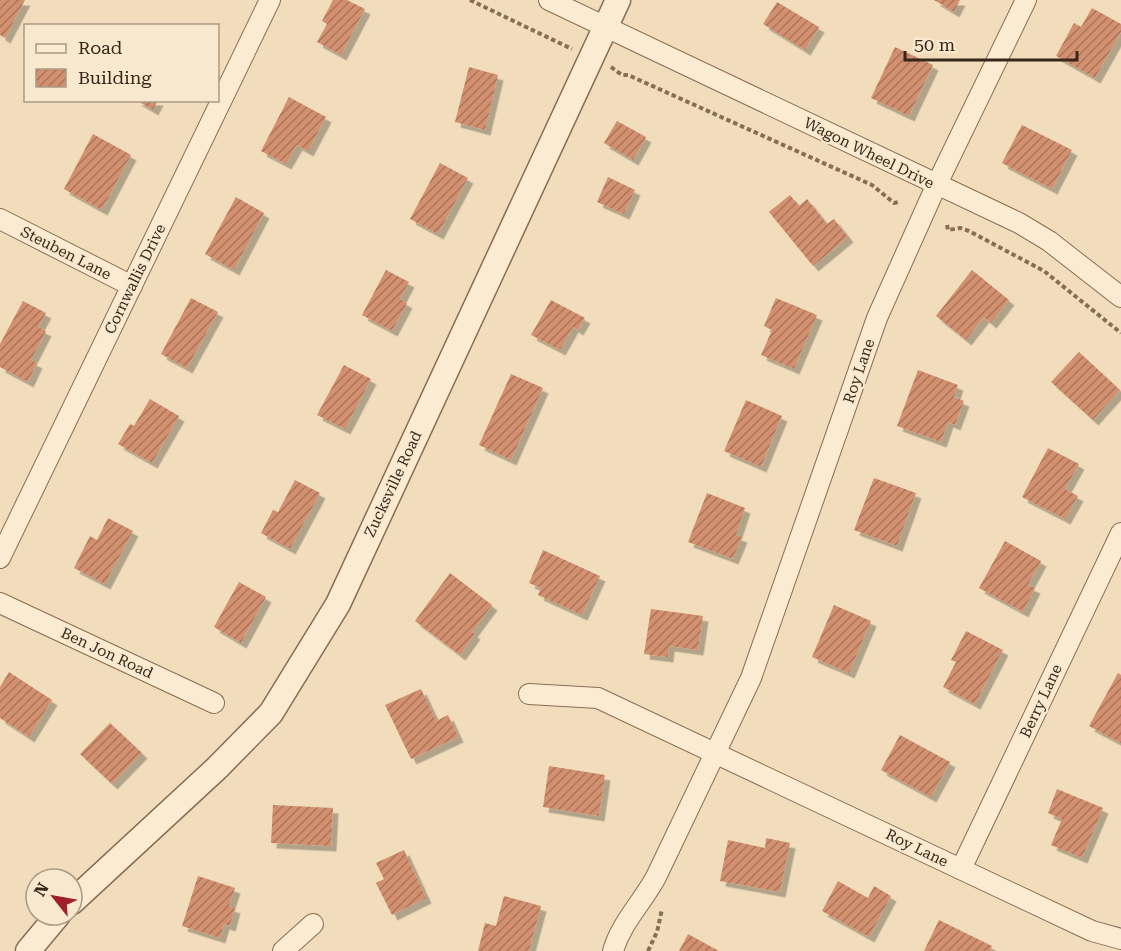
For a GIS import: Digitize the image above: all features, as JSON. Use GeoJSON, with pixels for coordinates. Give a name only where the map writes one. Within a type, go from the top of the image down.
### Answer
{"type":"FeatureCollection","features":[{"type":"Feature","properties":{"kind":"street","name":"Cornwallis Drive"},"geometry":{"type":"LineString","coordinates":[[0,558],[270,0]]}},
{"type":"Feature","properties":{"kind":"street","name":"Wagon Wheel Drive"},"geometry":{"type":"LineString","coordinates":[[549,0],[1037,233],[1121,297]]}},
{"type":"Feature","properties":{"kind":"street","name":"Zucksville Road"},"geometry":{"type":"LineString","coordinates":[[84,891],[217,768],[271,713],[310,651],[338,604],[618,0]]}},
{"type":"Feature","properties":{"kind":"street","name":"Roy Lane"},"geometry":{"type":"LineString","coordinates":[[613,951],[619,930],[642,902],[656,877],[751,678],[877,318],[936,186],[1026,0]]}},
{"type":"Feature","properties":{"kind":"street","name":"Steuben Lane"},"geometry":{"type":"LineString","coordinates":[[0,219],[132,286]]}},
{"type":"Feature","properties":{"kind":"street","name":"Berry Lane"},"geometry":{"type":"LineString","coordinates":[[962,869],[1121,532]]}},
{"type":"Feature","properties":{"kind":"street","name":"Ben Jon Road"},"geometry":{"type":"LineString","coordinates":[[0,603],[214,703]]}},
{"type":"Feature","properties":{"kind":"street"},"geometry":{"type":"LineString","coordinates":[[529,694],[598,698],[716,751]]}},
{"type":"Feature","properties":{"kind":"street","name":"Roy Lane"},"geometry":{"type":"LineString","coordinates":[[716,751],[1092,931],[1121,939]]}},
{"type":"Feature","properties":{"kind":"street"},"geometry":{"type":"LineString","coordinates":[[283,951],[313,924]]}},
{"type":"Feature","properties":{"kind":"street"},"geometry":{"type":"LineString","coordinates":[[28,951],[48,927]]}},
{"type":"Feature","properties":{"kind":"path"},"geometry":{"type":"LineString","coordinates":[[470,0],[559,43]]}},
{"type":"Feature","properties":{"kind":"path"},"geometry":{"type":"LineString","coordinates":[[619,70],[622,75],[639,80],[872,185],[894,203],[898,202]]}},
{"type":"Feature","properties":{"kind":"path"},"geometry":{"type":"LineString","coordinates":[[946,225],[948,230],[960,228],[969,231],[1044,271],[1121,333]]}},
{"type":"Feature","properties":{"kind":"path"},"geometry":{"type":"LineString","coordinates":[[648,951],[657,933],[663,906]]}},
{"type":"Feature","properties":{"kind":"building"},"geometry":{"type":"Polygon","coordinates":[[[0,0],[25,0],[5,38],[0,35],[0,0]]]}},
{"type":"Feature","properties":{"kind":"building"},"geometry":{"type":"Polygon","coordinates":[[[333,0],[347,0],[365,9],[341,55],[317,42],[327,24],[322,21],[333,0]]]}},
{"type":"Feature","properties":{"kind":"building"},"geometry":{"type":"Polygon","coordinates":[[[934,0],[960,0],[954,12],[934,0]]]}},
{"type":"Feature","properties":{"kind":"building"},"geometry":{"type":"Polygon","coordinates":[[[777,2],[819,27],[805,50],[763,24],[777,2]]]}},
{"type":"Feature","properties":{"kind":"building"},"geometry":{"type":"Polygon","coordinates":[[[1092,8],[1121,24],[1121,32],[1095,78],[1056,56],[1074,23],[1081,27],[1092,8]]]}},
{"type":"Feature","properties":{"kind":"building"},"geometry":{"type":"Polygon","coordinates":[[[895,47],[933,65],[909,116],[871,98],[895,47]]]}},
{"type":"Feature","properties":{"kind":"building"},"geometry":{"type":"Polygon","coordinates":[[[469,67],[498,75],[485,130],[455,122],[469,67]]]}},
{"type":"Feature","properties":{"kind":"building"},"geometry":{"type":"Polygon","coordinates":[[[289,97],[326,117],[308,151],[297,145],[286,164],[261,151],[289,97]]]}},
{"type":"Feature","properties":{"kind":"building"},"geometry":{"type":"Polygon","coordinates":[[[139,102],[157,102],[153,110],[139,102]]]}},
{"type":"Feature","properties":{"kind":"building"},"geometry":{"type":"Polygon","coordinates":[[[617,121],[646,137],[633,160],[604,143],[617,121]]]}},
{"type":"Feature","properties":{"kind":"building"},"geometry":{"type":"Polygon","coordinates":[[[1022,125],[1072,150],[1052,189],[1002,163],[1022,125]]]}},
{"type":"Feature","properties":{"kind":"building"},"geometry":{"type":"Polygon","coordinates":[[[93,134],[131,155],[102,210],[64,189],[93,134]]]}},
{"type":"Feature","properties":{"kind":"building"},"geometry":{"type":"Polygon","coordinates":[[[440,163],[468,178],[438,234],[410,219],[440,163]]]}},
{"type":"Feature","properties":{"kind":"building"},"geometry":{"type":"Polygon","coordinates":[[[608,177],[635,190],[624,214],[597,202],[608,177]]]}},
{"type":"Feature","properties":{"kind":"building"},"geometry":{"type":"Polygon","coordinates":[[[790,195],[799,206],[807,199],[827,224],[834,219],[848,237],[813,266],[769,212],[790,195]]]}},
{"type":"Feature","properties":{"kind":"building"},"geometry":{"type":"Polygon","coordinates":[[[236,197],[264,213],[234,270],[205,254],[236,197]]]}},
{"type":"Feature","properties":{"kind":"building"},"geometry":{"type":"Polygon","coordinates":[[[386,270],[409,282],[400,299],[407,303],[392,331],[362,315],[386,270]]]}},
{"type":"Feature","properties":{"kind":"building"},"geometry":{"type":"Polygon","coordinates":[[[972,270],[1009,300],[991,323],[984,317],[966,340],[936,316],[972,270]]]}},
{"type":"Feature","properties":{"kind":"building"},"geometry":{"type":"Polygon","coordinates":[[[191,298],[218,312],[187,368],[161,354],[191,298]]]}},
{"type":"Feature","properties":{"kind":"building"},"geometry":{"type":"Polygon","coordinates":[[[776,298],[817,315],[794,369],[761,355],[772,330],[764,326],[776,298]]]}},
{"type":"Feature","properties":{"kind":"building"},"geometry":{"type":"Polygon","coordinates":[[[551,300],[585,318],[578,330],[573,327],[560,350],[531,335],[551,300]]]}},
{"type":"Feature","properties":{"kind":"building"},"geometry":{"type":"Polygon","coordinates":[[[23,301],[46,313],[38,327],[46,331],[31,360],[37,363],[28,382],[0,367],[0,344],[23,301]]]}},
{"type":"Feature","properties":{"kind":"building"},"geometry":{"type":"Polygon","coordinates":[[[1079,352],[1120,390],[1093,420],[1051,382],[1079,352]]]}},
{"type":"Feature","properties":{"kind":"building"},"geometry":{"type":"Polygon","coordinates":[[[344,365],[371,379],[345,429],[317,415],[344,365]]]}},
{"type":"Feature","properties":{"kind":"building"},"geometry":{"type":"Polygon","coordinates":[[[918,370],[958,385],[954,397],[964,401],[955,425],[948,422],[941,442],[897,426],[918,370]]]}},
{"type":"Feature","properties":{"kind":"building"},"geometry":{"type":"Polygon","coordinates":[[[511,374],[543,388],[511,460],[479,445],[511,374]]]}},
{"type":"Feature","properties":{"kind":"building"},"geometry":{"type":"Polygon","coordinates":[[[150,399],[179,416],[152,463],[118,444],[130,424],[134,426],[150,399]]]}},
{"type":"Feature","properties":{"kind":"building"},"geometry":{"type":"Polygon","coordinates":[[[746,400],[782,416],[761,467],[724,451],[746,400]]]}},
{"type":"Feature","properties":{"kind":"building"},"geometry":{"type":"Polygon","coordinates":[[[1048,448],[1079,464],[1065,489],[1078,496],[1065,519],[1022,497],[1048,448]]]}},
{"type":"Feature","properties":{"kind":"building"},"geometry":{"type":"Polygon","coordinates":[[[874,478],[916,493],[897,546],[854,530],[874,478]]]}},
{"type":"Feature","properties":{"kind":"building"},"geometry":{"type":"Polygon","coordinates":[[[295,480],[320,493],[290,549],[261,533],[273,510],[278,512],[295,480]]]}},
{"type":"Feature","properties":{"kind":"building"},"geometry":{"type":"Polygon","coordinates":[[[707,493],[745,508],[736,535],[742,537],[733,559],[688,542],[707,493]]]}},
{"type":"Feature","properties":{"kind":"building"},"geometry":{"type":"Polygon","coordinates":[[[108,518],[133,531],[105,584],[74,568],[90,536],[97,540],[108,518]]]}},
{"type":"Feature","properties":{"kind":"building"},"geometry":{"type":"Polygon","coordinates":[[[1005,541],[1041,561],[1028,585],[1035,588],[1023,612],[979,588],[1005,541]]]}},
{"type":"Feature","properties":{"kind":"building"},"geometry":{"type":"Polygon","coordinates":[[[543,550],[600,576],[582,615],[538,595],[541,588],[529,583],[543,550]]]}},
{"type":"Feature","properties":{"kind":"building"},"geometry":{"type":"Polygon","coordinates":[[[450,573],[492,605],[472,632],[475,634],[460,655],[415,621],[450,573]]]}},
{"type":"Feature","properties":{"kind":"building"},"geometry":{"type":"Polygon","coordinates":[[[239,582],[266,597],[241,643],[214,627],[239,582]]]}},
{"type":"Feature","properties":{"kind":"building"},"geometry":{"type":"Polygon","coordinates":[[[834,605],[871,621],[849,673],[812,657],[834,605]]]}},
{"type":"Feature","properties":{"kind":"building"},"geometry":{"type":"Polygon","coordinates":[[[651,609],[703,616],[698,650],[669,646],[668,657],[644,654],[651,609]]]}},
{"type":"Feature","properties":{"kind":"building"},"geometry":{"type":"Polygon","coordinates":[[[966,631],[1003,650],[975,704],[943,687],[956,662],[951,660],[966,631]]]}},
{"type":"Feature","properties":{"kind":"building"},"geometry":{"type":"Polygon","coordinates":[[[9,672],[52,700],[29,737],[0,718],[0,687],[9,672]]]}},
{"type":"Feature","properties":{"kind":"building"},"geometry":{"type":"Polygon","coordinates":[[[1118,673],[1121,675],[1121,743],[1089,726],[1118,673]]]}},
{"type":"Feature","properties":{"kind":"building"},"geometry":{"type":"Polygon","coordinates":[[[421,689],[436,721],[448,715],[458,737],[411,759],[385,705],[421,689]]]}},
{"type":"Feature","properties":{"kind":"building"},"geometry":{"type":"Polygon","coordinates":[[[110,723],[142,753],[112,784],[80,754],[110,723]]]}},
{"type":"Feature","properties":{"kind":"building"},"geometry":{"type":"Polygon","coordinates":[[[900,735],[950,762],[931,797],[881,770],[900,735]]]}},
{"type":"Feature","properties":{"kind":"building"},"geometry":{"type":"Polygon","coordinates":[[[549,766],[605,775],[599,816],[543,807],[549,766]]]}},
{"type":"Feature","properties":{"kind":"building"},"geometry":{"type":"Polygon","coordinates":[[[1057,789],[1103,808],[1082,858],[1051,845],[1062,819],[1048,813],[1057,789]]]}},
{"type":"Feature","properties":{"kind":"building"},"geometry":{"type":"Polygon","coordinates":[[[273,805],[333,808],[331,846],[271,843],[273,805]]]}},
{"type":"Feature","properties":{"kind":"building"},"geometry":{"type":"Polygon","coordinates":[[[766,838],[790,843],[780,892],[720,881],[728,840],[765,848],[766,838]]]}},
{"type":"Feature","properties":{"kind":"building"},"geometry":{"type":"Polygon","coordinates":[[[404,850],[426,898],[392,915],[376,883],[384,879],[376,863],[404,850]]]}},
{"type":"Feature","properties":{"kind":"building"},"geometry":{"type":"Polygon","coordinates":[[[198,876],[235,888],[229,906],[235,908],[230,926],[224,924],[220,938],[182,926],[198,876]]]}},
{"type":"Feature","properties":{"kind":"building"},"geometry":{"type":"Polygon","coordinates":[[[838,881],[868,898],[874,886],[891,896],[869,937],[822,911],[838,881]]]}},
{"type":"Feature","properties":{"kind":"building"},"geometry":{"type":"Polygon","coordinates":[[[504,896],[541,906],[529,951],[478,951],[485,923],[496,926],[504,896]]]}},
{"type":"Feature","properties":{"kind":"building"},"geometry":{"type":"Polygon","coordinates":[[[939,920],[992,946],[990,951],[924,951],[939,920]]]}},
{"type":"Feature","properties":{"kind":"building"},"geometry":{"type":"Polygon","coordinates":[[[688,934],[719,951],[679,951],[688,934]]]}}]}
